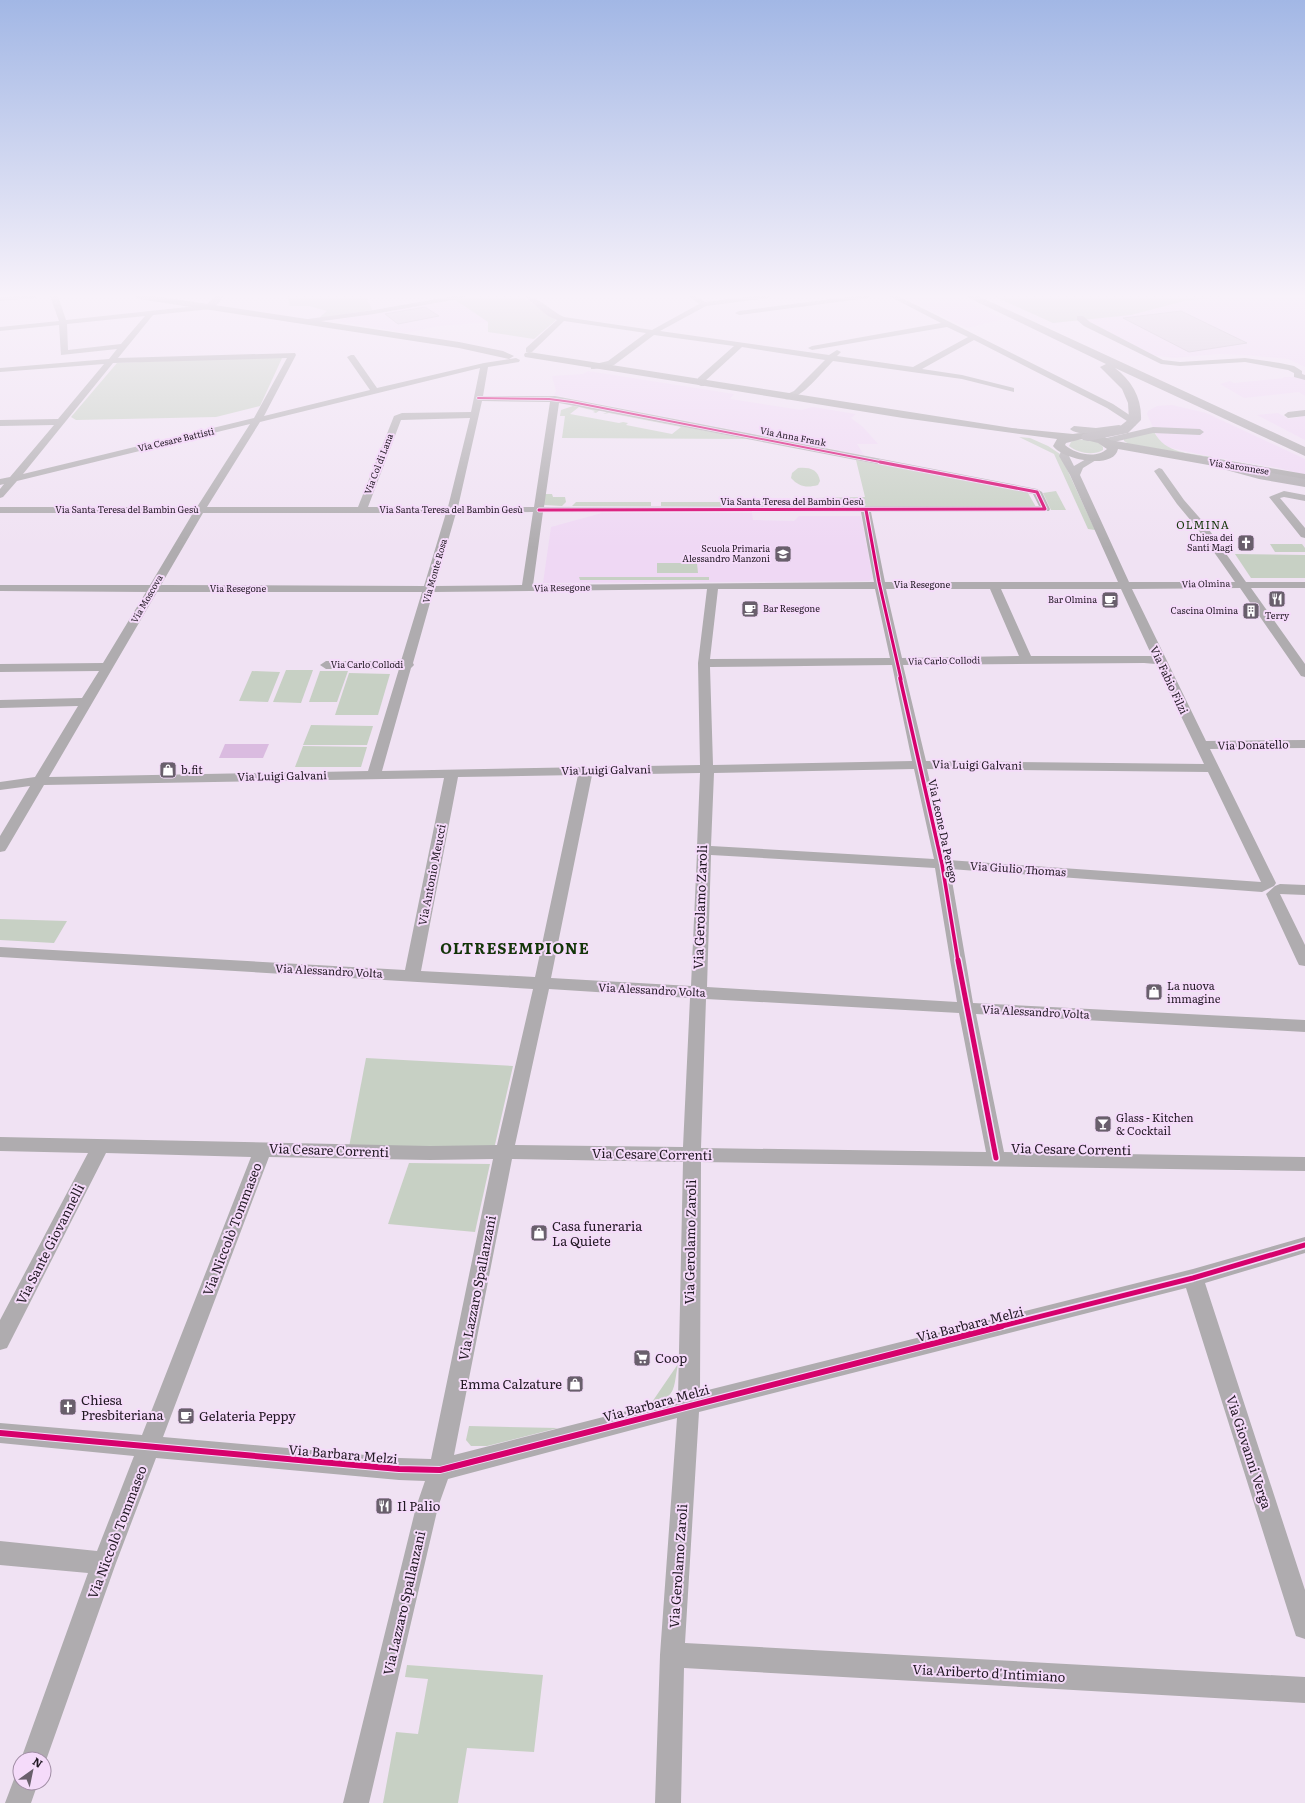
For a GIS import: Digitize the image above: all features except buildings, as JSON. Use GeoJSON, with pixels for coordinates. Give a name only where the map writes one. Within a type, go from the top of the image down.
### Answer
{"type":"FeatureCollection","features":[{"type":"Feature","properties":{"kind":"highway"},"geometry":{"type":"LineString","coordinates":[[1088,437],[1115,433],[1132,424],[1136,415],[1133,397],[1122,380]]}},
{"type":"Feature","properties":{"kind":"highway"},"geometry":{"type":"LineString","coordinates":[[1150,380],[1305,452]]}},
{"type":"Feature","properties":{"kind":"highway"},"geometry":{"type":"LineString","coordinates":[[1165,380],[1305,445]]}},
{"type":"Feature","properties":{"kind":"highway"},"geometry":{"type":"LineString","coordinates":[[1224,465],[1259,475],[1305,483]]}},
{"type":"Feature","properties":{"kind":"main road","name":"Via Saronnese"},"geometry":{"type":"LineString","coordinates":[[677,380],[1012,431],[1072,433],[1088,437],[1107,446],[1305,478]]}},
{"type":"Feature","properties":{"kind":"main road","name":"Via Saronnese"},"geometry":{"type":"LineString","coordinates":[[1012,431],[1062,448],[1079,456],[1096,457],[1107,446]]}},
{"type":"Feature","properties":{"kind":"main road"},"geometry":{"type":"LineString","coordinates":[[1062,448],[1062,440],[1072,433]]}},
{"type":"Feature","properties":{"kind":"street"},"geometry":{"type":"LineString","coordinates":[[0,494],[95,380]]}},
{"type":"Feature","properties":{"kind":"street","name":"Via Moscova"},"geometry":{"type":"LineString","coordinates":[[0,848],[200,510],[256,420],[278,380]]}},
{"type":"Feature","properties":{"kind":"street"},"geometry":{"type":"LineString","coordinates":[[367,380],[375,392]]}},
{"type":"Feature","properties":{"kind":"street","name":"Via Cesare Battisti"},"geometry":{"type":"LineString","coordinates":[[0,482],[425,380]]}},
{"type":"Feature","properties":{"kind":"street","name":"Via Monte Rosa"},"geometry":{"type":"LineString","coordinates":[[374,774],[408,665],[452,510],[481,380]]}},
{"type":"Feature","properties":{"kind":"street"},"geometry":{"type":"LineString","coordinates":[[788,397],[797,393],[810,380]]}},
{"type":"Feature","properties":{"kind":"street"},"geometry":{"type":"LineString","coordinates":[[974,380],[1011,390]]}},
{"type":"Feature","properties":{"kind":"street"},"geometry":{"type":"LineString","coordinates":[[1060,380],[1110,406],[1131,420],[1132,424]]}},
{"type":"Feature","properties":{"kind":"street","name":"Via Anna Frank"},"geometry":{"type":"LineString","coordinates":[[478,398],[555,399],[1037,492],[1045,510]]}},
{"type":"Feature","properties":{"kind":"street"},"geometry":{"type":"LineString","coordinates":[[527,588],[555,399]]}},
{"type":"Feature","properties":{"kind":"street","name":"Via Saronnese"},"geometry":{"type":"LineString","coordinates":[[1072,433],[1110,430],[1124,425],[1124,421],[1106,412],[1106,408],[1110,406]]}},
{"type":"Feature","properties":{"kind":"street"},"geometry":{"type":"LineString","coordinates":[[1288,415],[1305,413]]}},
{"type":"Feature","properties":{"kind":"street","name":"Via Col di Lana"},"geometry":{"type":"LineString","coordinates":[[362,509],[397,418],[402,416],[474,415]]}},
{"type":"Feature","properties":{"kind":"street"},"geometry":{"type":"LineString","coordinates":[[0,423],[59,422]]}},
{"type":"Feature","properties":{"kind":"street"},"geometry":{"type":"LineString","coordinates":[[1107,446],[1153,430],[1200,432]]}},
{"type":"Feature","properties":{"kind":"street","name":"Via Fabio Filzi"},"geometry":{"type":"LineString","coordinates":[[1062,448],[1064,456],[1075,475],[1160,661],[1305,961]]}},
{"type":"Feature","properties":{"kind":"street"},"geometry":{"type":"LineString","coordinates":[[1075,475],[1079,466],[1096,457]]}},
{"type":"Feature","properties":{"kind":"street","name":"Via Olmina"},"geometry":{"type":"LineString","coordinates":[[1159,471],[1180,502],[1201,526],[1243,584]]}},
{"type":"Feature","properties":{"kind":"street"},"geometry":{"type":"LineString","coordinates":[[1305,498],[1284,494],[1274,497],[1305,535]]}},
{"type":"Feature","properties":{"kind":"street","name":"Via Santa Teresa del Bambin Gesù"},"geometry":{"type":"LineString","coordinates":[[0,510],[1045,510]]}},
{"type":"Feature","properties":{"kind":"street","name":"Via Leone Da Perego"},"geometry":{"type":"LineString","coordinates":[[866,510],[880,586],[942,864],[966,1008],[996,1158]]}},
{"type":"Feature","properties":{"kind":"street"},"geometry":{"type":"LineString","coordinates":[[1243,584],[1304,585]]}},
{"type":"Feature","properties":{"kind":"street"},"geometry":{"type":"LineString","coordinates":[[1243,584],[1305,672]]}},
{"type":"Feature","properties":{"kind":"street","name":"Via Olmina"},"geometry":{"type":"LineString","coordinates":[[1125,585],[1243,584]]}},
{"type":"Feature","properties":{"kind":"street"},"geometry":{"type":"LineString","coordinates":[[994,585],[1026,659]]}},
{"type":"Feature","properties":{"kind":"street","name":"Via Resegone"},"geometry":{"type":"LineString","coordinates":[[0,588],[429,589],[713,586],[1125,585]]}},
{"type":"Feature","properties":{"kind":"street","name":"Via Gerolamo Zaroli"},"geometry":{"type":"LineString","coordinates":[[668,1803],[672,1655],[689,1405],[692,1155],[702,850],[707,769],[704,664],[713,586]]}},
{"type":"Feature","properties":{"kind":"street","name":"Via Carlo Collodi"},"geometry":{"type":"LineString","coordinates":[[704,664],[1026,659],[1144,659],[1160,661]]}},
{"type":"Feature","properties":{"kind":"street","name":"Via Carlo Collodi"},"geometry":{"type":"LineString","coordinates":[[326,665],[408,665]]}},
{"type":"Feature","properties":{"kind":"street"},"geometry":{"type":"LineString","coordinates":[[0,668],[107,667]]}},
{"type":"Feature","properties":{"kind":"street"},"geometry":{"type":"LineString","coordinates":[[0,704],[86,702]]}},
{"type":"Feature","properties":{"kind":"street","name":"Via Donatello"},"geometry":{"type":"LineString","coordinates":[[1201,746],[1305,744]]}},
{"type":"Feature","properties":{"kind":"street","name":"Via Luigi Galvani"},"geometry":{"type":"LineString","coordinates":[[0,786],[39,781],[920,764],[1211,768]]}},
{"type":"Feature","properties":{"kind":"street","name":"Via Lazzaro Spallanzani"},"geometry":{"type":"LineString","coordinates":[[356,1803],[427,1507],[440,1470],[504,1152],[542,984],[586,770]]}},
{"type":"Feature","properties":{"kind":"street","name":"Via Antonio Meucci"},"geometry":{"type":"LineString","coordinates":[[412,976],[452,773]]}},
{"type":"Feature","properties":{"kind":"street","name":"Via Giulio Thomas"},"geometry":{"type":"LineString","coordinates":[[702,850],[942,864],[1305,890]]}},
{"type":"Feature","properties":{"kind":"street","name":"Via Alessandro Volta"},"geometry":{"type":"LineString","coordinates":[[0,952],[697,993],[1305,1026]]}},
{"type":"Feature","properties":{"kind":"street","name":"Via Cesare Correnti"},"geometry":{"type":"LineString","coordinates":[[0,1144],[430,1153],[504,1152],[996,1158],[1305,1164]]}},
{"type":"Feature","properties":{"kind":"street","name":"Via Sante Giovannelli"},"geometry":{"type":"LineString","coordinates":[[0,1341],[101,1146]]}},
{"type":"Feature","properties":{"kind":"street","name":"Via Niccolò Tommaseo"},"geometry":{"type":"LineString","coordinates":[[37,1751],[104,1563],[264,1149]]}},
{"type":"Feature","properties":{"kind":"street","name":"Via Barbara Melzi"},"geometry":{"type":"LineString","coordinates":[[0,1433],[399,1469],[440,1470],[689,1405],[1193,1278],[1305,1245]]}},
{"type":"Feature","properties":{"kind":"street","name":"Via Giovanni Verga"},"geometry":{"type":"LineString","coordinates":[[1193,1278],[1305,1627]]}},
{"type":"Feature","properties":{"kind":"street"},"geometry":{"type":"LineString","coordinates":[[0,1553],[104,1563]]}},
{"type":"Feature","properties":{"kind":"street","name":"Via Ariberto d'Intimiano"},"geometry":{"type":"LineString","coordinates":[[672,1655],[1305,1690]]}},
{"type":"Feature","properties":{"kind":"street"},"geometry":{"type":"LineString","coordinates":[[18,1803],[22,1791]]}},
{"type":"Feature","properties":{"kind":"shaded area"},"geometry":{"type":"Polygon","coordinates":[[[102,380],[272,380],[260,406],[216,417],[76,420],[71,417],[102,380]]]}},
{"type":"Feature","properties":{"kind":"shaded area"},"geometry":{"type":"Polygon","coordinates":[[[553,380],[646,380],[734,394],[730,399],[801,410],[813,407],[856,414],[851,418],[863,427],[878,444],[857,444],[864,455],[554,395],[556,391],[553,380]]]}},
{"type":"Feature","properties":{"kind":"shaded area"},"geometry":{"type":"Polygon","coordinates":[[[1263,380],[1305,380],[1305,396],[1299,392],[1244,398],[1220,384],[1230,381],[1234,383],[1263,380]]]}},
{"type":"Feature","properties":{"kind":"shaded area"},"geometry":{"type":"Polygon","coordinates":[[[1172,405],[1206,413],[1305,459],[1305,475],[1279,468],[1212,457],[1167,447],[1159,441],[1147,414],[1148,411],[1157,406],[1172,405]]]}},
{"type":"Feature","properties":{"kind":"shaded area"},"geometry":{"type":"Polygon","coordinates":[[[573,406],[600,410],[596,413],[593,412],[595,411],[579,407],[570,414],[619,423],[623,422],[628,423],[626,425],[672,434],[681,427],[609,413],[603,414],[607,412],[748,439],[562,438],[565,416],[560,416],[561,410],[573,406]]]}},
{"type":"Feature","properties":{"kind":"shaded area"},"geometry":{"type":"Polygon","coordinates":[[[1278,413],[1289,419],[1305,416],[1305,440],[1257,415],[1278,413]]]}},
{"type":"Feature","properties":{"kind":"shaded area"},"geometry":{"type":"Polygon","coordinates":[[[1154,432],[1165,445],[1172,449],[1212,457],[1129,444],[1124,441],[1124,439],[1154,432]]]}},
{"type":"Feature","properties":{"kind":"shaded area"},"geometry":{"type":"Polygon","coordinates":[[[1019,437],[1030,438],[1048,446],[1060,454],[1095,530],[1088,529],[1054,454],[1019,437]]]}},
{"type":"Feature","properties":{"kind":"shaded area"},"geometry":{"type":"Polygon","coordinates":[[[1075,440],[1097,442],[1103,447],[1103,450],[1095,453],[1086,453],[1077,450],[1069,446],[1071,442],[1075,440]]]}},
{"type":"Feature","properties":{"kind":"shaded area"},"geometry":{"type":"Polygon","coordinates":[[[856,460],[1028,493],[1036,507],[827,506],[815,498],[865,497],[856,460]]]}},
{"type":"Feature","properties":{"kind":"shaded area"},"geometry":{"type":"Polygon","coordinates":[[[798,468],[806,468],[815,471],[820,481],[818,485],[803,486],[794,481],[791,478],[792,473],[798,468]]]}},
{"type":"Feature","properties":{"kind":"shaded area"},"geometry":{"type":"Polygon","coordinates":[[[1056,491],[1066,510],[1051,510],[1043,493],[1056,491]]]}},
{"type":"Feature","properties":{"kind":"shaded area"},"geometry":{"type":"Polygon","coordinates":[[[544,494],[552,494],[553,497],[565,497],[566,502],[562,506],[542,504],[544,494]]]}},
{"type":"Feature","properties":{"kind":"shaded area"},"geometry":{"type":"Polygon","coordinates":[[[576,502],[651,502],[651,506],[572,506],[576,502]]]}},
{"type":"Feature","properties":{"kind":"shaded area"},"geometry":{"type":"Polygon","coordinates":[[[661,502],[812,502],[818,506],[661,506],[661,502]]]}},
{"type":"Feature","properties":{"kind":"shaded area"},"geometry":{"type":"Polygon","coordinates":[[[602,513],[752,513],[753,520],[794,521],[799,516],[861,516],[873,578],[869,581],[543,583],[551,527],[602,513]]]}},
{"type":"Feature","properties":{"kind":"shaded area"},"geometry":{"type":"Polygon","coordinates":[[[1270,544],[1302,544],[1305,548],[1305,552],[1275,552],[1270,544]]]}},
{"type":"Feature","properties":{"kind":"shaded area"},"geometry":{"type":"Polygon","coordinates":[[[1235,554],[1305,555],[1305,578],[1251,578],[1235,554]]]}},
{"type":"Feature","properties":{"kind":"shaded area"},"geometry":{"type":"Polygon","coordinates":[[[657,563],[697,563],[698,573],[657,573],[657,563]]]}},
{"type":"Feature","properties":{"kind":"shaded area"},"geometry":{"type":"Polygon","coordinates":[[[579,577],[709,577],[709,580],[580,580],[579,577]]]}},
{"type":"Feature","properties":{"kind":"shaded area"},"geometry":{"type":"Polygon","coordinates":[[[286,670],[313,670],[301,703],[273,702],[286,670]]]}},
{"type":"Feature","properties":{"kind":"shaded area"},"geometry":{"type":"Polygon","coordinates":[[[252,671],[280,672],[268,702],[239,701],[252,671]]]}},
{"type":"Feature","properties":{"kind":"shaded area"},"geometry":{"type":"Polygon","coordinates":[[[320,671],[348,671],[337,702],[309,702],[320,671]]]}},
{"type":"Feature","properties":{"kind":"shaded area"},"geometry":{"type":"Polygon","coordinates":[[[349,673],[390,674],[378,715],[335,715],[349,673]]]}},
{"type":"Feature","properties":{"kind":"shaded area"},"geometry":{"type":"Polygon","coordinates":[[[311,725],[373,726],[367,745],[303,745],[311,725]]]}},
{"type":"Feature","properties":{"kind":"shaded area"},"geometry":{"type":"Polygon","coordinates":[[[225,744],[269,744],[263,758],[219,758],[225,744]]]}},
{"type":"Feature","properties":{"kind":"shaded area"},"geometry":{"type":"Polygon","coordinates":[[[303,746],[367,747],[361,767],[295,767],[303,746]]]}},
{"type":"Feature","properties":{"kind":"shaded area"},"geometry":{"type":"Polygon","coordinates":[[[0,919],[67,921],[54,943],[0,940],[0,919]]]}},
{"type":"Feature","properties":{"kind":"shaded area"},"geometry":{"type":"Polygon","coordinates":[[[366,1058],[513,1066],[494,1149],[349,1147],[366,1058]]]}},
{"type":"Feature","properties":{"kind":"shaded area"},"geometry":{"type":"Polygon","coordinates":[[[409,1163],[490,1164],[475,1232],[388,1224],[409,1163]]]}},
{"type":"Feature","properties":{"kind":"shaded area"},"geometry":{"type":"Polygon","coordinates":[[[678,1364],[672,1391],[659,1402],[650,1405],[678,1364]]]}},
{"type":"Feature","properties":{"kind":"shaded area"},"geometry":{"type":"Polygon","coordinates":[[[469,1426],[558,1428],[487,1446],[471,1446],[466,1440],[469,1426]]]}},
{"type":"Feature","properties":{"kind":"shaded area"},"geometry":{"type":"Polygon","coordinates":[[[407,1665],[543,1675],[534,1752],[467,1748],[458,1803],[383,1803],[396,1732],[418,1734],[428,1679],[405,1677],[407,1665]]]}},
{"type":"Feature","properties":{"kind":"cycle path"},"geometry":{"type":"LineString","coordinates":[[478,398],[549,399],[572,402],[1037,492],[1045,509],[539,510]]}},
{"type":"Feature","properties":{"kind":"cycle path"},"geometry":{"type":"LineString","coordinates":[[866,510],[879,582],[942,864],[966,1008],[996,1158]]}},
{"type":"Feature","properties":{"kind":"cycle path"},"geometry":{"type":"LineString","coordinates":[[0,1433],[399,1469],[440,1470],[689,1405],[1193,1278],[1305,1245]]}},
{"type":"Feature","properties":{"kind":"place","name":"Chiesa dei Santi Magi"},"geometry":{"type":"Point","coordinates":[1246,543]}},
{"type":"Feature","properties":{"kind":"place","name":"Scuola Primaria Alessandro Manzoni"},"geometry":{"type":"Point","coordinates":[783,554]}},
{"type":"Feature","properties":{"kind":"place","name":"Terry"},"geometry":{"type":"Point","coordinates":[1277,599]}},
{"type":"Feature","properties":{"kind":"place","name":"Bar Olmina"},"geometry":{"type":"Point","coordinates":[1110,600]}},
{"type":"Feature","properties":{"kind":"place","name":"Bar Resegone"},"geometry":{"type":"Point","coordinates":[750,609]}},
{"type":"Feature","properties":{"kind":"place","name":"Cascina Olmina"},"geometry":{"type":"Point","coordinates":[1251,611]}},
{"type":"Feature","properties":{"kind":"place","name":"b.fit"},"geometry":{"type":"Point","coordinates":[168,770]}},
{"type":"Feature","properties":{"kind":"place","name":"La nuova immagine"},"geometry":{"type":"Point","coordinates":[1154,992]}},
{"type":"Feature","properties":{"kind":"place","name":"Glass - Kitchen & Cocktail"},"geometry":{"type":"Point","coordinates":[1103,1124]}},
{"type":"Feature","properties":{"kind":"place","name":"Casa funeraria La Quiete"},"geometry":{"type":"Point","coordinates":[539,1233]}},
{"type":"Feature","properties":{"kind":"place","name":"Coop"},"geometry":{"type":"Point","coordinates":[642,1358]}},
{"type":"Feature","properties":{"kind":"place","name":"Emma Calzature"},"geometry":{"type":"Point","coordinates":[575,1384]}},
{"type":"Feature","properties":{"kind":"place","name":"Chiesa Presbiteriana"},"geometry":{"type":"Point","coordinates":[68,1407]}},
{"type":"Feature","properties":{"kind":"place","name":"Gelateria Peppy"},"geometry":{"type":"Point","coordinates":[186,1416]}},
{"type":"Feature","properties":{"kind":"place","name":"Il Palio"},"geometry":{"type":"Point","coordinates":[384,1506]}},
{"type":"Feature","properties":{"kind":"district","name":"OLMINA"},"geometry":{"type":"Point","coordinates":[1203,525]}},
{"type":"Feature","properties":{"kind":"district","name":"OLTRESEMPIONE"},"geometry":{"type":"Point","coordinates":[515,949]}}]}
